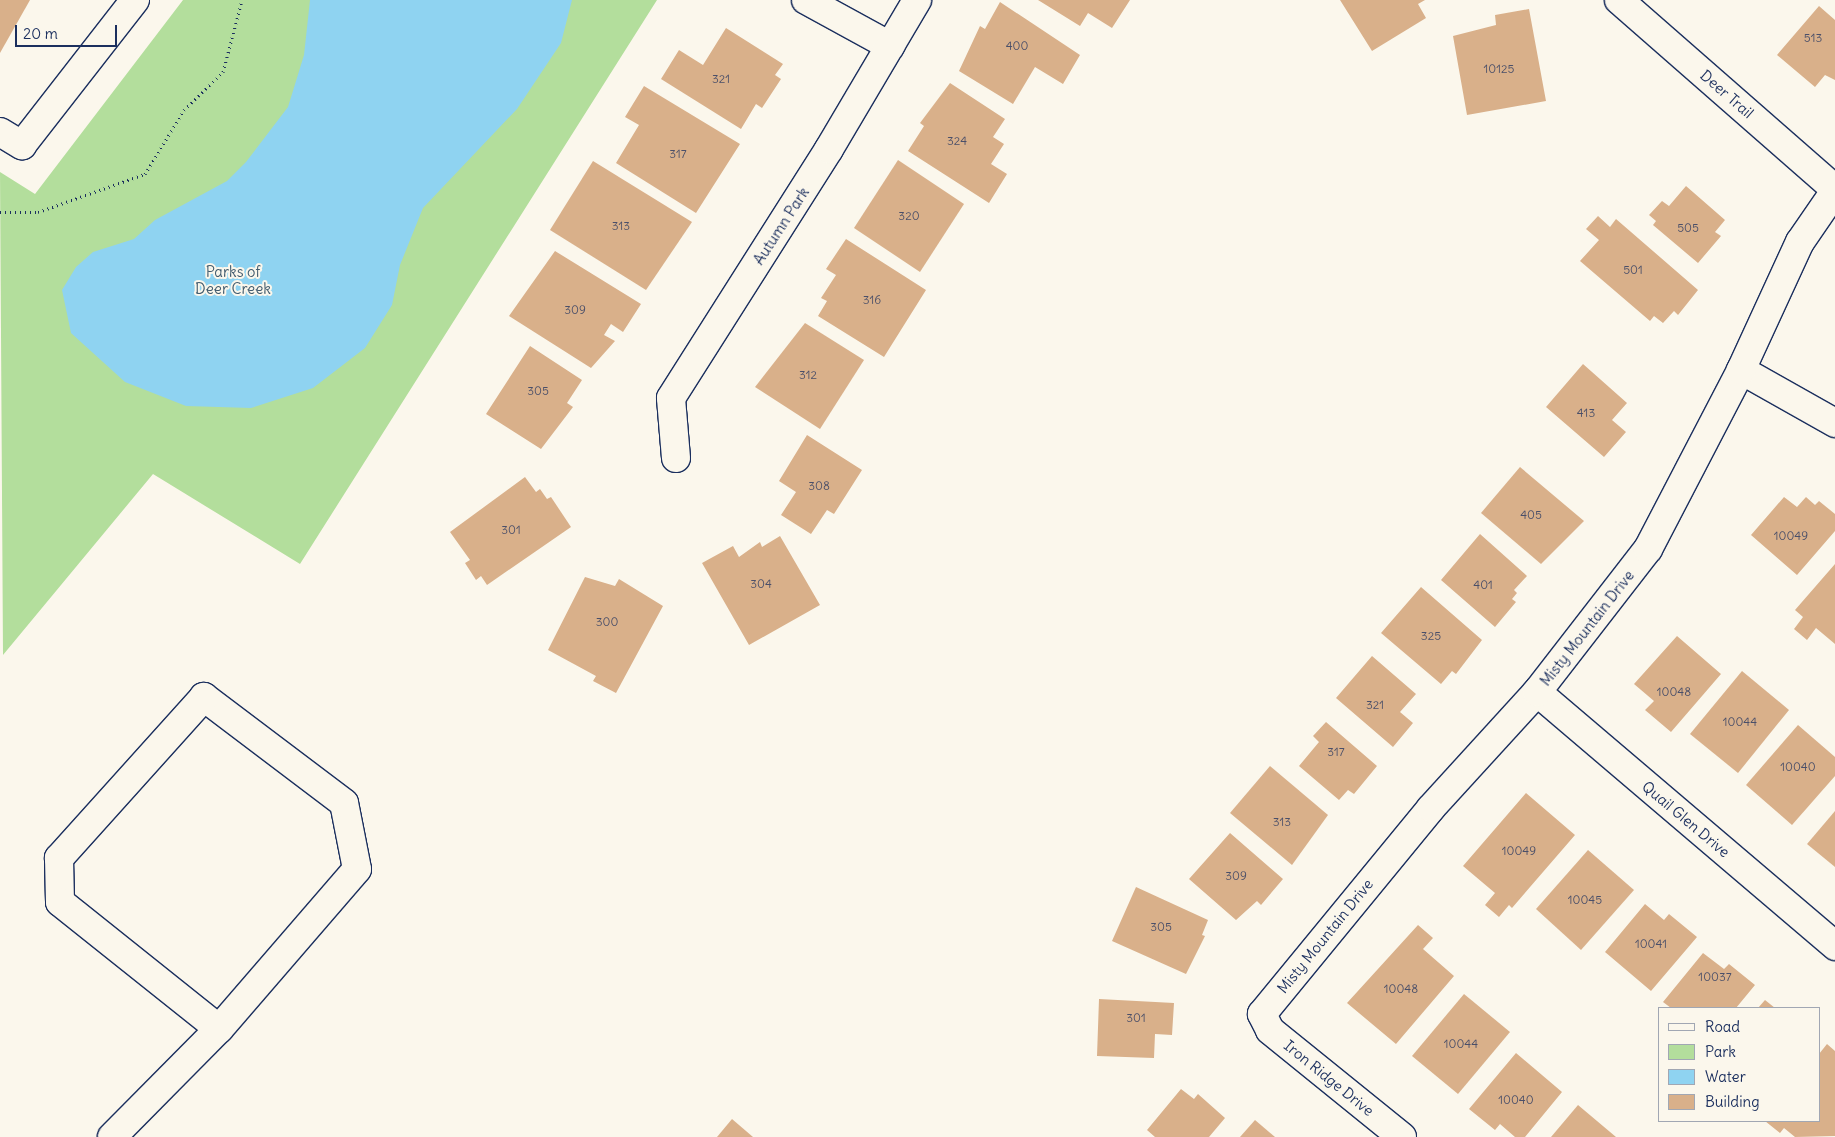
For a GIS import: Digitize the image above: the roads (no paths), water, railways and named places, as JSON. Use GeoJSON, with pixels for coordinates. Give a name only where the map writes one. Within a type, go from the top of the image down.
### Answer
{"type":"FeatureCollection","features":[{"type":"Feature","properties":{"kind":"street"},"geometry":{"type":"LineString","coordinates":[[11,139],[135,0]]}},
{"type":"Feature","properties":{"kind":"street"},"geometry":{"type":"LineString","coordinates":[[806,0],[890,46]]}},
{"type":"Feature","properties":{"kind":"street","name":"Autumn Park"},"geometry":{"type":"LineString","coordinates":[[676,458],[671,398],[917,0]]}},
{"type":"Feature","properties":{"kind":"street","name":"Deer Trail"},"geometry":{"type":"LineString","coordinates":[[1619,0],[1835,190]]}},
{"type":"Feature","properties":{"kind":"street","name":"Misty Mountain Drive"},"geometry":{"type":"LineString","coordinates":[[1262,1014],[1431,808],[1537,692],[1648,549],[1741,370],[1800,242],[1835,190]]}},
{"type":"Feature","properties":{"kind":"street"},"geometry":{"type":"LineString","coordinates":[[1741,370],[1835,423]]}},
{"type":"Feature","properties":{"kind":"street","name":"Quail Glen Drive"},"geometry":{"type":"LineString","coordinates":[[1537,692],[1835,946]]}},
{"type":"Feature","properties":{"kind":"street"},"geometry":{"type":"LineString","coordinates":[[112,1137],[219,1029],[357,869],[344,803],[204,697],[60,858],[60,902],[219,1029]]}},
{"type":"Feature","properties":{"kind":"street","name":"Iron Ridge Drive"},"geometry":{"type":"LineString","coordinates":[[1262,1014],[1270,1030],[1402,1137]]}},
{"type":"Feature","properties":{"kind":"water"},"geometry":{"type":"Polygon","coordinates":[[[310,0],[572,0],[561,43],[517,109],[423,208],[400,265],[392,305],[365,348],[313,388],[251,408],[186,406],[125,382],[71,333],[62,290],[76,267],[93,252],[134,239],[155,220],[227,181],[246,162],[288,107],[304,55],[310,0]]]}},
{"type":"Feature","properties":{"kind":"park label","name":"Parks of Deer Creek"},"geometry":{"type":"Point","coordinates":[233,280]}}]}
